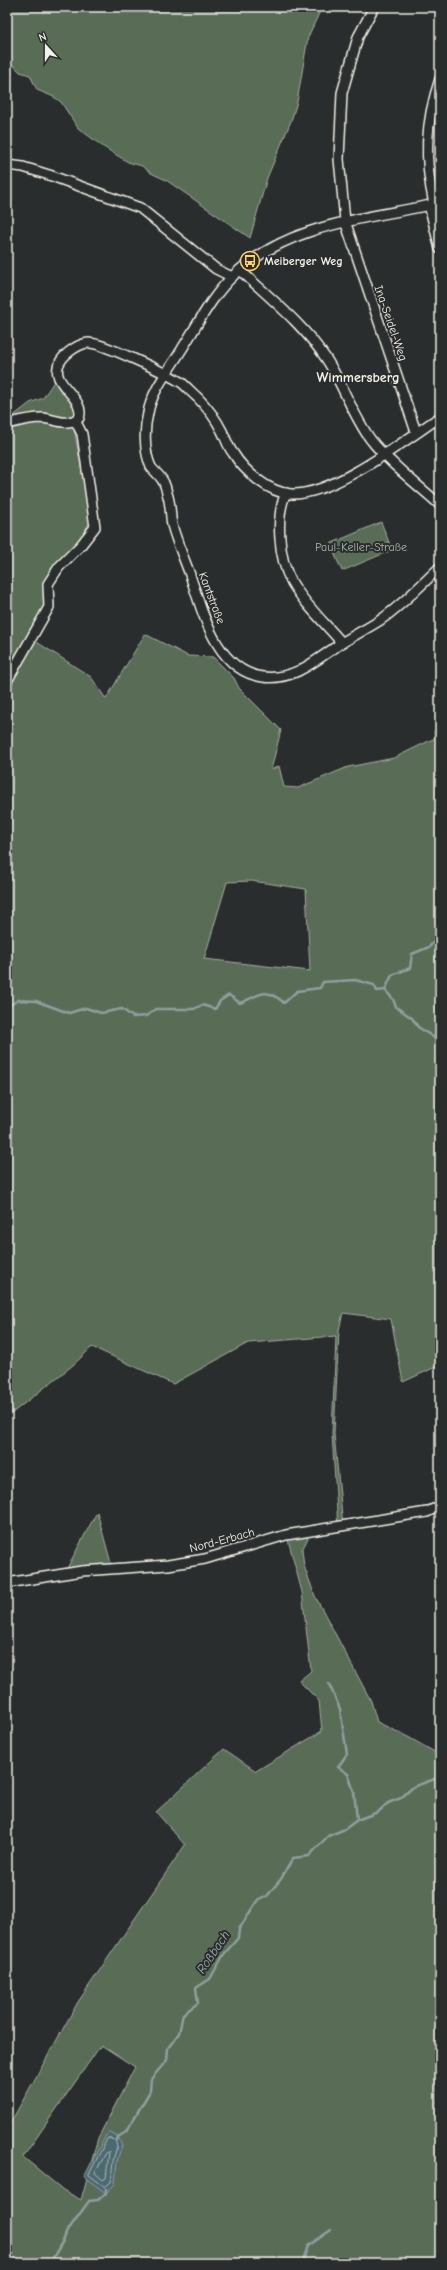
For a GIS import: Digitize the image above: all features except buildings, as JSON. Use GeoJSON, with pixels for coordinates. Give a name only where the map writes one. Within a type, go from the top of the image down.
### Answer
{"type":"FeatureCollection","features":[{"type":"Feature","properties":{"kind":"street","name":"Ina-Seidel-Weg"},"geometry":{"type":"LineString","coordinates":[[374,7],[358,37],[342,93],[339,159],[345,221],[416,432]]}},
{"type":"Feature","properties":{"kind":"street"},"geometry":{"type":"LineString","coordinates":[[440,79],[429,124],[427,150],[427,174],[434,204],[440,249]]}},
{"type":"Feature","properties":{"kind":"street"},"geometry":{"type":"LineString","coordinates":[[7,165],[23,167],[49,175],[140,208],[216,269],[232,277]]}},
{"type":"Feature","properties":{"kind":"street","name":"Kantstraße"},"geometry":{"type":"LineString","coordinates":[[434,204],[321,227],[278,245],[254,258],[240,270],[209,304],[166,374],[151,402],[148,413],[147,451],[150,465],[161,478],[167,493],[172,523],[206,622],[225,654],[239,669],[262,677],[276,677],[292,674],[307,667],[342,643],[379,621],[406,600],[440,567]]}},
{"type":"Feature","properties":{"kind":"street"},"geometry":{"type":"LineString","coordinates":[[240,270],[288,314],[312,340],[336,374],[371,439],[384,454],[440,504]]}},
{"type":"Feature","properties":{"kind":"street"},"geometry":{"type":"LineString","coordinates":[[7,424],[28,419],[44,418],[60,423],[75,420],[80,414],[79,406],[62,383],[58,372],[60,362],[77,347],[89,343],[103,346],[166,374],[182,384],[198,398],[218,423],[232,454],[268,486],[286,493],[308,492],[332,483],[384,454],[440,417]]}},
{"type":"Feature","properties":{"kind":"street"},"geometry":{"type":"LineString","coordinates":[[7,681],[49,607],[48,584],[59,567],[81,545],[95,527],[82,434],[75,420]]}},
{"type":"Feature","properties":{"kind":"street"},"geometry":{"type":"LineString","coordinates":[[286,493],[282,502],[279,520],[280,540],[290,579],[298,592],[342,643]]}},
{"type":"Feature","properties":{"kind":"street","name":"Nord-Erbach"},"geometry":{"type":"LineString","coordinates":[[7,1583],[82,1571],[168,1565],[206,1559],[286,1535],[427,1512],[440,1506]]}},
{"type":"Feature","properties":{"kind":"green space"},"geometry":{"type":"Polygon","coordinates":[[[7,7],[322,7],[308,37],[297,102],[291,121],[267,178],[250,238],[166,180],[151,173],[142,166],[128,162],[105,148],[78,128],[61,102],[54,97],[37,90],[30,75],[20,72],[7,59],[7,7]]]}},
{"type":"Feature","properties":{"kind":"green space"},"geometry":{"type":"Polygon","coordinates":[[[55,380],[77,409],[76,416],[72,418],[91,520],[78,542],[46,583],[44,605],[29,637],[91,677],[106,699],[145,634],[188,656],[213,657],[234,678],[239,688],[281,730],[271,770],[279,766],[284,787],[298,788],[348,767],[394,758],[435,738],[434,732],[440,721],[440,1365],[403,1382],[391,1319],[343,1313],[339,1330],[334,1434],[343,1526],[338,1527],[332,1434],[336,1336],[248,1343],[173,1384],[92,1347],[73,1365],[7,1417],[7,417],[8,420],[30,403],[43,398],[55,380]],[[252,881],[227,882],[204,959],[310,971],[306,889],[252,881]]]}},
{"type":"Feature","properties":{"kind":"green space","name":"Paul-Keller-Straße"},"geometry":{"type":"Polygon","coordinates":[[[381,522],[392,550],[342,571],[330,544],[381,522]]]}},
{"type":"Feature","properties":{"kind":"green space"},"geometry":{"type":"Polygon","coordinates":[[[97,1512],[112,1567],[65,1572],[97,1512]]]}},
{"type":"Feature","properties":{"kind":"green space"},"geometry":{"type":"Polygon","coordinates":[[[312,1530],[302,1550],[304,1566],[315,1596],[371,1701],[377,1722],[440,1755],[440,2262],[7,2263],[7,2129],[78,2002],[185,1845],[156,1812],[224,1749],[256,1771],[322,1731],[319,1701],[299,1681],[311,1671],[302,1592],[287,1536],[312,1530]],[[101,2045],[23,2157],[63,2190],[81,2200],[98,2138],[135,2067],[101,2045]]]}},
{"type":"Feature","properties":{"kind":"water"},"geometry":{"type":"Polygon","coordinates":[[[110,2133],[118,2137],[122,2145],[117,2161],[115,2184],[106,2193],[84,2177],[106,2135],[110,2133]]]}},
{"type":"Feature","properties":{"kind":"waterway"},"geometry":{"type":"LineString","coordinates":[[385,990],[392,975],[410,968],[412,954],[429,947],[440,936]]}},
{"type":"Feature","properties":{"kind":"waterway"},"geometry":{"type":"LineString","coordinates":[[7,1007],[18,1000],[36,1001],[69,1013],[86,1008],[101,1013],[122,1009],[133,1017],[146,1016],[156,1009],[194,1009],[202,1005],[215,1009],[220,1001],[229,995],[240,1003],[258,995],[267,993],[284,1003],[297,991],[320,988],[323,982],[355,980],[374,985],[377,991],[385,990]]}},
{"type":"Feature","properties":{"kind":"waterway"},"geometry":{"type":"LineString","coordinates":[[385,990],[393,999],[396,1007],[412,1018],[418,1027],[439,1041],[440,1046]]}},
{"type":"Feature","properties":{"kind":"waterway"},"geometry":{"type":"LineString","coordinates":[[329,1684],[340,1709],[347,1754],[338,1767],[348,1774],[354,1792],[357,1819]]}},
{"type":"Feature","properties":{"kind":"waterway","name":"Roßbach"},"geometry":{"type":"LineString","coordinates":[[117,2140],[118,2137],[126,2132],[150,2091],[151,2079],[167,2060],[168,2048],[179,2033],[183,2014],[198,2003],[196,1988],[210,1979],[224,1954],[238,1938],[239,1929],[257,1901],[267,1896],[281,1879],[293,1858],[309,1856],[328,1836],[345,1829],[357,1820],[378,1812],[388,1803],[401,1798],[413,1787],[440,1777]]}},
{"type":"Feature","properties":{"kind":"waterway","name":"Roßbach"},"geometry":{"type":"LineString","coordinates":[[50,2263],[66,2233],[89,2201],[98,2200],[106,2193],[106,2189]]}},
{"type":"Feature","properties":{"kind":"waterway"},"geometry":{"type":"LineString","coordinates":[[302,2263],[308,2246],[331,2230]]}},
{"type":"Feature","properties":{"kind":"place","name":"Meiberger Weg"},"geometry":{"type":"Point","coordinates":[250,261]}},
{"type":"Feature","properties":{"kind":"district","name":"Wimmersberg"},"geometry":{"type":"Point","coordinates":[358,377]}}]}
